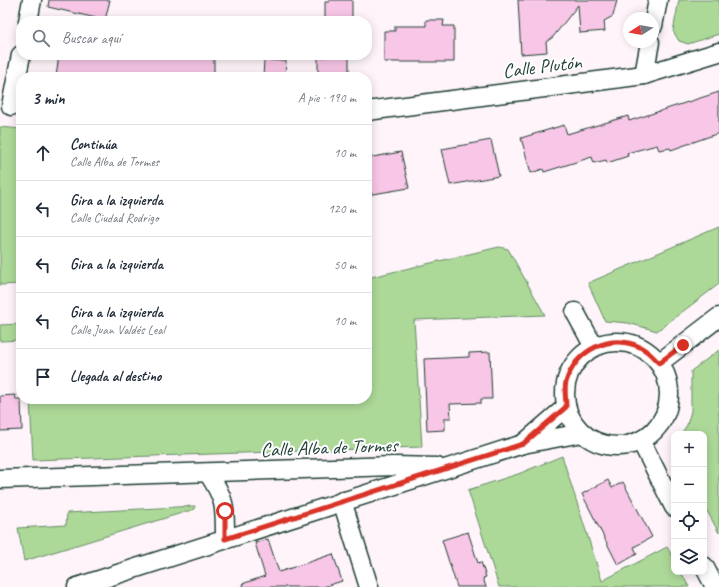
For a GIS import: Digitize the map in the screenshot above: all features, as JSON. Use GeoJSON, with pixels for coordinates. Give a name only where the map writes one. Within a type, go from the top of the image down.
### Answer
{"type":"FeatureCollection","features":[{"type":"Feature","properties":{"kind":"street"},"geometry":{"type":"LineString","coordinates":[[29,16],[32,0]]}},
{"type":"Feature","properties":{"kind":"street"},"geometry":{"type":"LineString","coordinates":[[656,12],[658,0]]}},
{"type":"Feature","properties":{"kind":"street"},"geometry":{"type":"LineString","coordinates":[[644,76],[649,48]]}},
{"type":"Feature","properties":{"kind":"street","name":"Calle Plutón"},"geometry":{"type":"LineString","coordinates":[[372,110],[644,76],[719,52]]}},
{"type":"Feature","properties":{"kind":"street"},"geometry":{"type":"LineString","coordinates":[[18,72],[20,60]]}},
{"type":"Feature","properties":{"kind":"street"},"geometry":{"type":"LineString","coordinates":[[11,106],[16,80]]}},
{"type":"Feature","properties":{"kind":"street"},"geometry":{"type":"LineString","coordinates":[[575,312],[594,347]]}},
{"type":"Feature","properties":{"kind":"street"},"geometry":{"type":"LineString","coordinates":[[659,363],[719,317]]}},
{"type":"Feature","properties":{"kind":"street"},"geometry":{"type":"LineString","coordinates":[[617,341],[641,347],[659,363],[669,384],[669,406],[659,427],[641,441],[626,446],[610,446],[595,442],[582,433],[566,407],[566,383],[576,362],[594,347],[617,341]]}},
{"type":"Feature","properties":{"kind":"street"},"geometry":{"type":"LineString","coordinates":[[523,444],[566,407]]}},
{"type":"Feature","properties":{"kind":"street"},"geometry":{"type":"LineString","coordinates":[[77,587],[523,444],[582,433]]}},
{"type":"Feature","properties":{"kind":"street"},"geometry":{"type":"LineString","coordinates":[[641,441],[672,503]]}},
{"type":"Feature","properties":{"kind":"street","name":"Calle Alba de Tormes"},"geometry":{"type":"LineString","coordinates":[[0,479],[394,466],[451,467]]}},
{"type":"Feature","properties":{"kind":"street"},"geometry":{"type":"LineString","coordinates":[[208,473],[220,492],[225,511],[225,539]]}},
{"type":"Feature","properties":{"kind":"street"},"geometry":{"type":"LineString","coordinates":[[342,502],[369,587]]}},
{"type":"Feature","properties":{"kind":"street"},"geometry":{"type":"LineString","coordinates":[[707,572],[715,587]]}},
{"type":"Feature","properties":{"kind":"green space"},"geometry":{"type":"Polygon","coordinates":[[[679,0],[719,0],[719,34],[688,44],[679,41],[673,31],[679,0]]]}},
{"type":"Feature","properties":{"kind":"green space"},"geometry":{"type":"Polygon","coordinates":[[[0,127],[16,129],[16,284],[0,285],[0,127]]]}},
{"type":"Feature","properties":{"kind":"green space"},"geometry":{"type":"Polygon","coordinates":[[[719,227],[719,284],[657,331],[628,323],[605,321],[588,283],[719,227]]]}},
{"type":"Feature","properties":{"kind":"green space"},"geometry":{"type":"Polygon","coordinates":[[[499,247],[508,249],[545,315],[414,320],[422,447],[33,460],[30,404],[372,404],[372,277],[499,247]]]}},
{"type":"Feature","properties":{"kind":"green space"},"geometry":{"type":"Polygon","coordinates":[[[16,324],[16,340],[0,341],[0,325],[16,324]]]}},
{"type":"Feature","properties":{"kind":"green space"},"geometry":{"type":"Polygon","coordinates":[[[719,350],[719,533],[707,511],[707,431],[683,431],[687,425],[691,411],[691,371],[719,350]]]}},
{"type":"Feature","properties":{"kind":"green space"},"geometry":{"type":"Polygon","coordinates":[[[562,456],[602,581],[667,547],[671,554],[671,575],[683,575],[689,587],[499,587],[468,490],[518,474],[562,456]]]}},
{"type":"Feature","properties":{"kind":"green space"},"geometry":{"type":"Polygon","coordinates":[[[195,506],[195,509],[24,561],[18,528],[66,525],[67,513],[195,506]]]}},
{"type":"Feature","properties":{"kind":"building"},"geometry":{"type":"Polygon","coordinates":[[[49,0],[110,0],[106,16],[87,16],[48,7],[49,0]]]}},
{"type":"Feature","properties":{"kind":"building"},"geometry":{"type":"Polygon","coordinates":[[[329,0],[352,0],[352,16],[325,16],[325,2],[329,2],[329,0]]]}},
{"type":"Feature","properties":{"kind":"building"},"geometry":{"type":"Polygon","coordinates":[[[518,0],[617,0],[613,16],[604,21],[605,31],[580,33],[578,5],[553,37],[546,42],[547,52],[521,54],[518,0]]]}},
{"type":"Feature","properties":{"kind":"building"},"geometry":{"type":"Polygon","coordinates":[[[426,20],[444,20],[443,26],[454,26],[454,62],[384,62],[384,31],[395,31],[395,26],[426,26],[426,20]]]}},
{"type":"Feature","properties":{"kind":"building"},"geometry":{"type":"Polygon","coordinates":[[[58,60],[214,60],[214,72],[57,72],[58,60]]]}},
{"type":"Feature","properties":{"kind":"building"},"geometry":{"type":"Polygon","coordinates":[[[264,60],[286,61],[285,72],[263,72],[264,60]]]}},
{"type":"Feature","properties":{"kind":"building"},"geometry":{"type":"Polygon","coordinates":[[[318,60],[349,60],[349,72],[318,72],[318,60]]]}},
{"type":"Feature","properties":{"kind":"building"},"geometry":{"type":"Polygon","coordinates":[[[719,92],[719,133],[671,150],[670,148],[659,150],[657,145],[627,153],[628,156],[607,163],[606,160],[594,163],[592,157],[544,172],[543,169],[531,173],[521,138],[564,125],[567,134],[628,116],[629,121],[719,92]]]}},
{"type":"Feature","properties":{"kind":"building"},"geometry":{"type":"Polygon","coordinates":[[[491,140],[499,176],[450,185],[442,149],[491,140]]]}},
{"type":"Feature","properties":{"kind":"building"},"geometry":{"type":"Polygon","coordinates":[[[401,152],[409,188],[372,194],[372,157],[401,152]]]}},
{"type":"Feature","properties":{"kind":"building"},"geometry":{"type":"Polygon","coordinates":[[[490,352],[492,399],[481,399],[481,403],[450,404],[451,418],[445,418],[445,430],[427,431],[424,359],[469,357],[469,353],[490,352]]]}},
{"type":"Feature","properties":{"kind":"building"},"geometry":{"type":"Polygon","coordinates":[[[15,395],[16,404],[21,404],[22,430],[0,431],[0,396],[15,395]]]}},
{"type":"Feature","properties":{"kind":"building"},"geometry":{"type":"Polygon","coordinates":[[[608,480],[612,488],[623,482],[652,537],[634,547],[637,554],[618,565],[582,494],[608,480]]]}},
{"type":"Feature","properties":{"kind":"building"},"geometry":{"type":"Polygon","coordinates":[[[468,532],[478,563],[481,562],[486,577],[483,578],[486,587],[457,587],[442,540],[468,532]]]}},
{"type":"Feature","properties":{"kind":"building"},"geometry":{"type":"Polygon","coordinates":[[[268,539],[279,572],[333,554],[342,581],[323,587],[243,587],[242,584],[265,576],[255,543],[268,539]]]}},
{"type":"Feature","properties":{"kind":"route"},"geometry":{"type":"LineString","coordinates":[[225,511],[225,539],[523,444],[566,407],[566,383],[576,362],[594,347],[617,341],[641,347],[659,363],[683,345]]}}]}
